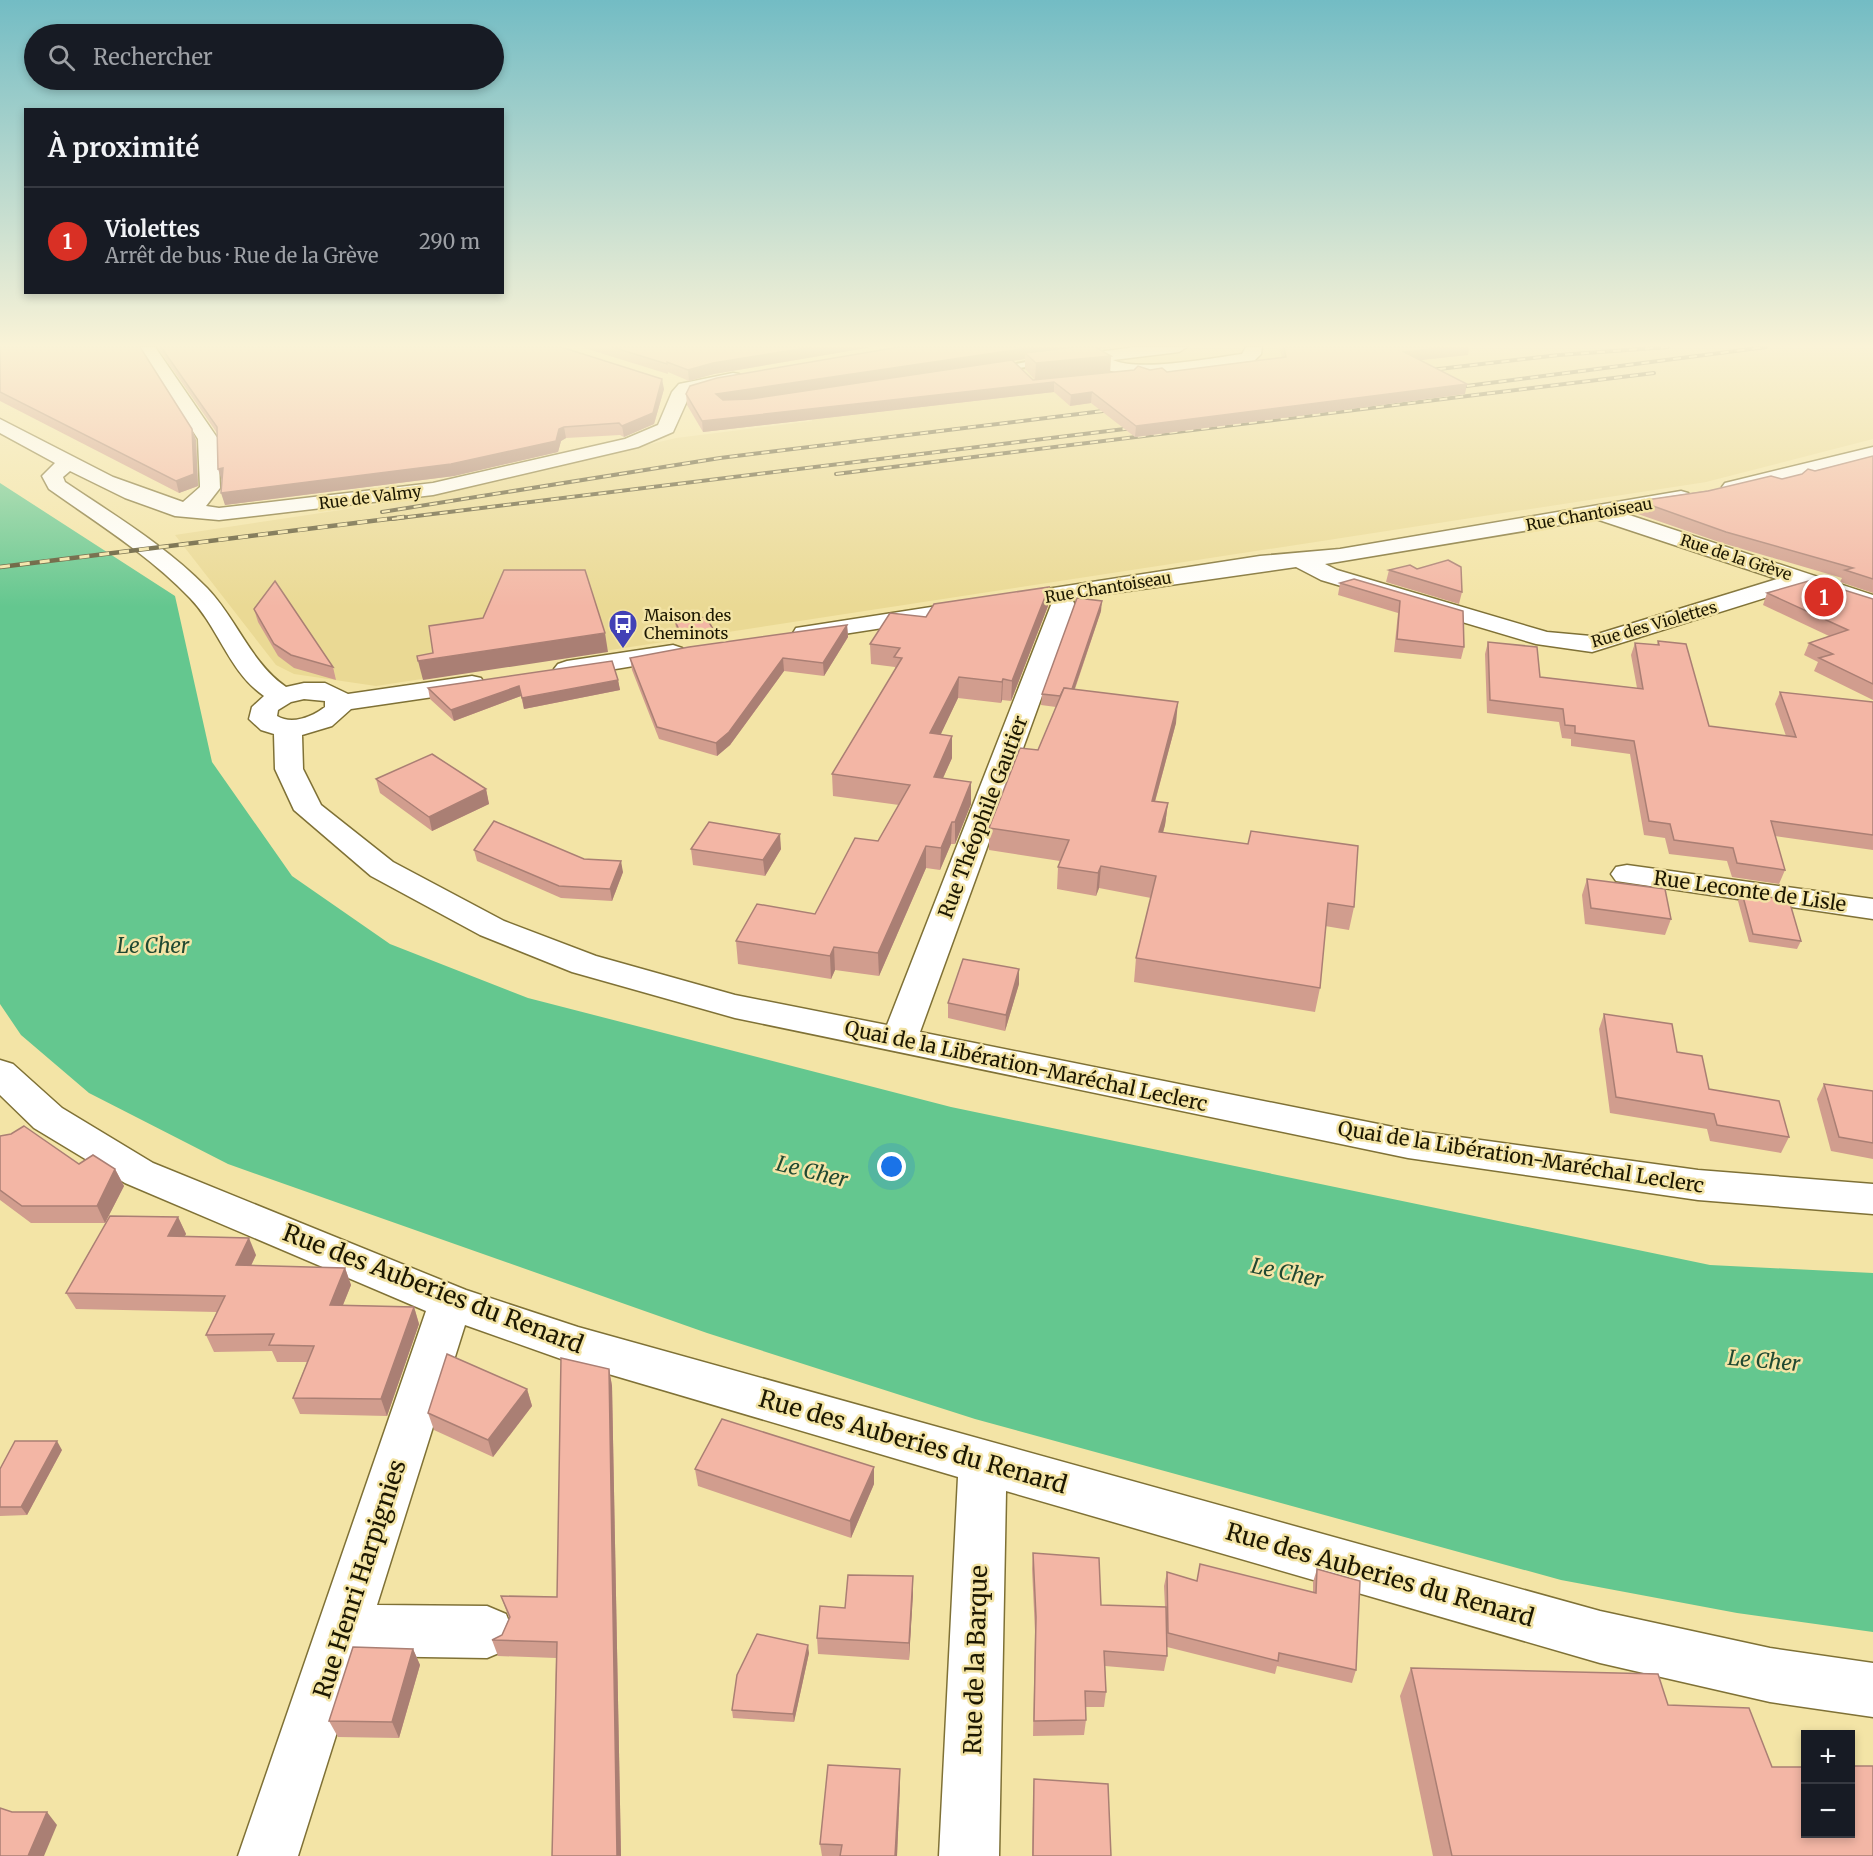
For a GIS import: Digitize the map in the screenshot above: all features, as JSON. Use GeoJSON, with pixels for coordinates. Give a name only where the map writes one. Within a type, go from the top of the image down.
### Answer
{"type":"FeatureCollection","features":[{"type":"Feature","properties":{"kind":"street","name":"Rue de Valmy"},"geometry":{"type":"LineString","coordinates":[[15,434],[68,463],[139,496],[183,511],[219,514],[253,512],[433,489],[631,442],[652,434]]}},
{"type":"Feature","properties":{"kind":"street"},"geometry":{"type":"LineString","coordinates":[[183,511],[197,504],[210,488],[208,440],[204,434]]}},
{"type":"Feature","properties":{"kind":"street","name":"Rue Chantoiseau"},"geometry":{"type":"LineString","coordinates":[[777,637],[1260,563],[1340,556],[1599,513],[1711,491],[1873,453]]}},
{"type":"Feature","properties":{"kind":"street"},"geometry":{"type":"LineString","coordinates":[[68,463],[52,476],[56,485],[185,579],[213,609],[252,674],[285,712],[315,690],[333,694],[340,703],[495,680]]}},
{"type":"Feature","properties":{"kind":"street","name":"Rue de la Grève"},"geometry":{"type":"LineString","coordinates":[[1599,513],[1873,603]]}},
{"type":"Feature","properties":{"kind":"street","name":"Rue des Violettes"},"geometry":{"type":"LineString","coordinates":[[1300,560],[1329,575],[1545,639],[1592,644],[1801,579]]}},
{"type":"Feature","properties":{"kind":"street","name":"Rue Théophile Gautier"},"geometry":{"type":"LineString","coordinates":[[898,1040],[1063,605],[1059,595]]}},
{"type":"Feature","properties":{"kind":"street"},"geometry":{"type":"LineString","coordinates":[[542,673],[695,650]]}},
{"type":"Feature","properties":{"kind":"street","name":"Quai de la Libération-Maréchal Leclerc"},"geometry":{"type":"LineString","coordinates":[[285,712],[289,770],[309,810],[381,869],[492,928],[584,964],[735,1006],[1408,1144],[1698,1185],[1873,1199]]}},
{"type":"Feature","properties":{"kind":"street","name":"Rue Leconte de Lisle"},"geometry":{"type":"LineString","coordinates":[[1627,874],[1873,909]]}},
{"type":"Feature","properties":{"kind":"street","name":"Rue des Auberies du Renard"},"geometry":{"type":"LineString","coordinates":[[0,1073],[48,1118],[135,1171],[451,1302],[578,1346],[1600,1637],[1770,1675],[1873,1690]]}},
{"type":"Feature","properties":{"kind":"street","name":"Rue Henri Harpignies"},"geometry":{"type":"LineString","coordinates":[[268,1856],[451,1302]]}},
{"type":"Feature","properties":{"kind":"street","name":"Rue de la Barque"},"geometry":{"type":"LineString","coordinates":[[969,1856],[983,1463]]}},
{"type":"Feature","properties":{"kind":"street"},"geometry":{"type":"LineString","coordinates":[[342,1630],[488,1632]]}},
{"type":"Feature","properties":{"kind":"shaded area"},"geometry":{"type":"Polygon","coordinates":[[[711,434],[1873,434],[1873,439],[1706,482],[376,686],[294,674],[276,665],[175,535],[434,496],[676,438],[711,434]]]}},
{"type":"Feature","properties":{"kind":"water","name":"Le Cher"},"geometry":{"type":"Polygon","coordinates":[[[0,483],[175,596],[212,762],[292,876],[390,944],[528,998],[951,1107],[1710,1265],[1873,1273],[1873,1632],[1737,1613],[1561,1580],[975,1419],[707,1333],[228,1164],[89,1093],[21,1035],[0,1004],[0,483]]]}},
{"type":"Feature","properties":{"kind":"building"},"geometry":{"type":"Polygon","coordinates":[[[82,434],[192,434],[194,474],[176,481],[82,434]]]}},
{"type":"Feature","properties":{"kind":"building"},"geometry":{"type":"Polygon","coordinates":[[[217,434],[558,434],[556,441],[451,464],[221,493],[223,468],[218,469],[217,434]]]}},
{"type":"Feature","properties":{"kind":"building"},"geometry":{"type":"Polygon","coordinates":[[[1873,456],[1873,579],[1845,570],[1853,568],[1726,532],[1639,501],[1708,491],[1771,476],[1782,479],[1802,474],[1808,469],[1815,471],[1873,456]]]}},
{"type":"Feature","properties":{"kind":"building"},"geometry":{"type":"Polygon","coordinates":[[[1448,560],[1461,567],[1462,592],[1389,570],[1410,565],[1417,569],[1448,560]]]}},
{"type":"Feature","properties":{"kind":"building"},"geometry":{"type":"Polygon","coordinates":[[[504,570],[585,570],[605,633],[418,661],[417,656],[433,653],[429,626],[483,618],[504,570]]]}},
{"type":"Feature","properties":{"kind":"building"},"geometry":{"type":"Polygon","coordinates":[[[1354,579],[1463,611],[1464,647],[1397,639],[1400,601],[1340,583],[1354,579]]]}},
{"type":"Feature","properties":{"kind":"building"},"geometry":{"type":"Polygon","coordinates":[[[1812,580],[1873,599],[1873,684],[1819,658],[1833,654],[1809,643],[1848,630],[1767,593],[1812,580]]]}},
{"type":"Feature","properties":{"kind":"building"},"geometry":{"type":"Polygon","coordinates":[[[275,581],[333,667],[291,655],[274,644],[254,609],[275,581]]]}},
{"type":"Feature","properties":{"kind":"building"},"geometry":{"type":"Polygon","coordinates":[[[1049,587],[1012,681],[959,677],[930,733],[952,736],[934,777],[971,782],[955,822],[952,822],[941,848],[926,846],[878,953],[834,947],[830,956],[736,941],[757,904],[815,914],[855,838],[878,841],[910,785],[832,774],[902,658],[894,657],[900,648],[870,644],[890,613],[926,617],[934,604],[1049,587]]]}},
{"type":"Feature","properties":{"kind":"building"},"geometry":{"type":"Polygon","coordinates":[[[1077,598],[1102,601],[1072,689],[1064,688],[1060,696],[1042,694],[1077,598]]]}},
{"type":"Feature","properties":{"kind":"building"},"geometry":{"type":"Polygon","coordinates":[[[706,617],[713,629],[681,634],[675,621],[706,617]]]}},
{"type":"Feature","properties":{"kind":"building"},"geometry":{"type":"Polygon","coordinates":[[[847,625],[823,663],[783,658],[729,732],[716,743],[657,727],[630,658],[689,647],[847,625]]]}},
{"type":"Feature","properties":{"kind":"building"},"geometry":{"type":"Polygon","coordinates":[[[1658,641],[1686,644],[1709,726],[1796,737],[1780,692],[1873,702],[1873,835],[1771,821],[1785,870],[1737,863],[1733,848],[1674,840],[1670,824],[1649,821],[1634,741],[1575,733],[1575,726],[1565,725],[1563,709],[1490,700],[1488,642],[1537,647],[1540,677],[1643,689],[1635,643],[1659,645],[1658,641]]]}},
{"type":"Feature","properties":{"kind":"building"},"geometry":{"type":"Polygon","coordinates":[[[612,661],[618,680],[522,698],[519,686],[451,710],[428,688],[612,661]]]}},
{"type":"Feature","properties":{"kind":"building"},"geometry":{"type":"Polygon","coordinates":[[[1064,688],[1178,702],[1152,801],[1168,803],[1159,832],[1248,844],[1251,831],[1358,846],[1354,907],[1328,903],[1320,988],[1136,958],[1156,876],[1101,866],[1098,873],[1058,867],[1069,840],[989,828],[1020,748],[1038,750],[1064,688]]]}},
{"type":"Feature","properties":{"kind":"building"},"geometry":{"type":"Polygon","coordinates":[[[432,754],[486,789],[429,817],[376,779],[432,754]]]}},
{"type":"Feature","properties":{"kind":"building"},"geometry":{"type":"Polygon","coordinates":[[[494,821],[584,859],[621,861],[610,889],[559,886],[474,850],[494,821]]]}},
{"type":"Feature","properties":{"kind":"building"},"geometry":{"type":"Polygon","coordinates":[[[709,822],[780,834],[763,860],[691,849],[709,822]]]}},
{"type":"Feature","properties":{"kind":"building"},"geometry":{"type":"Polygon","coordinates":[[[1587,879],[1665,889],[1671,919],[1591,908],[1587,879]]]}},
{"type":"Feature","properties":{"kind":"building"},"geometry":{"type":"Polygon","coordinates":[[[1742,893],[1789,900],[1801,941],[1753,934],[1742,893]]]}},
{"type":"Feature","properties":{"kind":"building"},"geometry":{"type":"Polygon","coordinates":[[[963,959],[1019,969],[1006,1015],[948,1003],[963,959]]]}},
{"type":"Feature","properties":{"kind":"building"},"geometry":{"type":"Polygon","coordinates":[[[1604,1014],[1672,1024],[1677,1052],[1702,1056],[1709,1089],[1779,1101],[1789,1137],[1717,1125],[1714,1114],[1616,1097],[1604,1014]]]}},
{"type":"Feature","properties":{"kind":"building"},"geometry":{"type":"Polygon","coordinates":[[[1824,1084],[1873,1091],[1873,1143],[1839,1137],[1824,1084]]]}},
{"type":"Feature","properties":{"kind":"building"},"geometry":{"type":"Polygon","coordinates":[[[24,1126],[79,1164],[93,1155],[115,1169],[97,1206],[22,1206],[0,1190],[0,1136],[11,1134],[24,1126]]]}},
{"type":"Feature","properties":{"kind":"building"},"geometry":{"type":"Polygon","coordinates":[[[110,1216],[178,1217],[168,1236],[249,1238],[236,1265],[345,1268],[330,1305],[414,1307],[381,1399],[293,1398],[314,1346],[269,1345],[274,1334],[206,1335],[225,1296],[66,1293],[110,1216]]]}},
{"type":"Feature","properties":{"kind":"building"},"geometry":{"type":"Polygon","coordinates":[[[447,1354],[527,1389],[488,1440],[428,1413],[447,1354]]]}},
{"type":"Feature","properties":{"kind":"building"},"geometry":{"type":"Polygon","coordinates":[[[561,1358],[609,1369],[617,1856],[552,1856],[557,1642],[492,1640],[502,1635],[510,1617],[501,1596],[557,1597],[561,1358]]]}},
{"type":"Feature","properties":{"kind":"building"},"geometry":{"type":"Polygon","coordinates":[[[722,1419],[874,1467],[850,1521],[695,1469],[722,1419]]]}},
{"type":"Feature","properties":{"kind":"building"},"geometry":{"type":"Polygon","coordinates":[[[15,1441],[57,1441],[21,1507],[0,1507],[0,1469],[15,1441]]]}},
{"type":"Feature","properties":{"kind":"building"},"geometry":{"type":"Polygon","coordinates":[[[1033,1553],[1099,1558],[1101,1605],[1166,1607],[1167,1656],[1104,1651],[1106,1692],[1085,1691],[1086,1720],[1034,1721],[1036,1617],[1033,1553]]]}},
{"type":"Feature","properties":{"kind":"building"},"geometry":{"type":"Polygon","coordinates":[[[1200,1564],[1316,1593],[1317,1569],[1360,1581],[1356,1670],[1279,1653],[1278,1661],[1168,1633],[1167,1572],[1197,1581],[1200,1564]]]}},
{"type":"Feature","properties":{"kind":"building"},"geometry":{"type":"Polygon","coordinates":[[[848,1575],[913,1576],[909,1643],[817,1638],[820,1606],[845,1608],[848,1575]]]}},
{"type":"Feature","properties":{"kind":"building"},"geometry":{"type":"Polygon","coordinates":[[[757,1634],[808,1645],[793,1714],[732,1710],[737,1675],[757,1634]]]}},
{"type":"Feature","properties":{"kind":"building"},"geometry":{"type":"Polygon","coordinates":[[[353,1647],[413,1649],[392,1722],[329,1721],[353,1647]]]}},
{"type":"Feature","properties":{"kind":"building"},"geometry":{"type":"Polygon","coordinates":[[[1411,1668],[1658,1674],[1668,1705],[1749,1708],[1772,1767],[1801,1767],[1801,1838],[1855,1838],[1855,1766],[1873,1766],[1873,1856],[1452,1856],[1411,1668]]]}},
{"type":"Feature","properties":{"kind":"building"},"geometry":{"type":"Polygon","coordinates":[[[828,1765],[900,1769],[895,1856],[840,1856],[842,1845],[820,1844],[828,1765]]]}},
{"type":"Feature","properties":{"kind":"building"},"geometry":{"type":"Polygon","coordinates":[[[1034,1779],[1108,1784],[1111,1856],[1033,1856],[1034,1779]]]}},
{"type":"Feature","properties":{"kind":"building"},"geometry":{"type":"Polygon","coordinates":[[[0,1808],[12,1812],[47,1812],[28,1856],[0,1856],[0,1808]]]}},
{"type":"Feature","properties":{"kind":"railway"},"geometry":{"type":"LineString","coordinates":[[382,512],[720,458],[919,434]]}},
{"type":"Feature","properties":{"kind":"railway"},"geometry":{"type":"LineString","coordinates":[[392,519],[1087,434]]}},
{"type":"Feature","properties":{"kind":"railway"},"geometry":{"type":"LineString","coordinates":[[836,474],[1163,434]]}},
{"type":"Feature","properties":{"kind":"railway"},"geometry":{"type":"LineString","coordinates":[[0,567],[404,517]]}},
{"type":"Feature","properties":{"kind":"place","name":"Violettes"},"geometry":{"type":"Point","coordinates":[1824,597]}},
{"type":"Feature","properties":{"kind":"place","name":"Maison des Cheminots"},"geometry":{"type":"Point","coordinates":[623,650]}}]}
